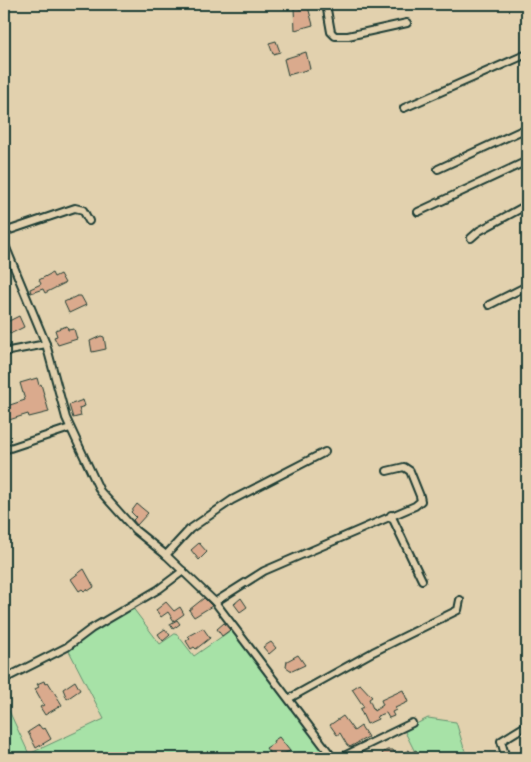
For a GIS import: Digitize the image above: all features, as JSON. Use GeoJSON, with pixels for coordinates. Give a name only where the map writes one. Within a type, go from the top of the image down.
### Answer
{"type":"FeatureCollection","features":[{"type":"Feature","properties":{"kind":"street"},"geometry":{"type":"LineString","coordinates":[[327,4],[331,32],[335,36],[353,35],[407,23]]}},
{"type":"Feature","properties":{"kind":"street"},"geometry":{"type":"LineString","coordinates":[[404,108],[527,54]]}},
{"type":"Feature","properties":{"kind":"street"},"geometry":{"type":"LineString","coordinates":[[438,169],[527,128]]}},
{"type":"Feature","properties":{"kind":"street"},"geometry":{"type":"LineString","coordinates":[[418,212],[527,161]]}},
{"type":"Feature","properties":{"kind":"street"},"geometry":{"type":"LineString","coordinates":[[471,238],[479,231],[527,205]]}},
{"type":"Feature","properties":{"kind":"street"},"geometry":{"type":"LineString","coordinates":[[4,232],[75,208],[83,210],[89,221]]}},
{"type":"Feature","properties":{"kind":"street"},"geometry":{"type":"LineString","coordinates":[[4,243],[46,344],[70,428],[100,491],[124,519],[183,570],[215,602],[290,698],[333,758]]}},
{"type":"Feature","properties":{"kind":"street"},"geometry":{"type":"LineString","coordinates":[[489,304],[527,286]]}},
{"type":"Feature","properties":{"kind":"street"},"geometry":{"type":"LineString","coordinates":[[4,352],[46,344]]}},
{"type":"Feature","properties":{"kind":"street"},"geometry":{"type":"LineString","coordinates":[[4,450],[70,428]]}},
{"type":"Feature","properties":{"kind":"street"},"geometry":{"type":"LineString","coordinates":[[166,556],[190,529],[232,500],[325,452]]}},
{"type":"Feature","properties":{"kind":"street"},"geometry":{"type":"LineString","coordinates":[[215,602],[264,571],[415,506],[421,501],[410,471],[404,467],[387,470]]}},
{"type":"Feature","properties":{"kind":"street"},"geometry":{"type":"LineString","coordinates":[[391,515],[422,580]]}},
{"type":"Feature","properties":{"kind":"street"},"geometry":{"type":"LineString","coordinates":[[4,679],[67,647],[91,629],[146,598],[183,570]]}},
{"type":"Feature","properties":{"kind":"street"},"geometry":{"type":"LineString","coordinates":[[290,698],[373,652],[458,610],[460,600]]}},
{"type":"Feature","properties":{"kind":"street"},"geometry":{"type":"LineString","coordinates":[[340,758],[412,723]]}},
{"type":"Feature","properties":{"kind":"street"},"geometry":{"type":"LineString","coordinates":[[506,758],[501,740],[527,725]]}},
{"type":"Feature","properties":{"kind":"green space"},"geometry":{"type":"Polygon","coordinates":[[[132,607],[160,644],[176,633],[194,656],[234,628],[333,758],[4,758],[4,700],[29,754],[104,719],[67,647],[132,607]]]}},
{"type":"Feature","properties":{"kind":"green space"},"geometry":{"type":"Polygon","coordinates":[[[428,718],[456,722],[467,758],[418,758],[404,730],[428,718]]]}},
{"type":"Feature","properties":{"kind":"building"},"geometry":{"type":"Polygon","coordinates":[[[299,7],[299,9],[308,7],[313,25],[295,30],[294,8],[299,7]]]}},
{"type":"Feature","properties":{"kind":"building"},"geometry":{"type":"Polygon","coordinates":[[[276,41],[280,52],[273,54],[269,43],[276,41]]]}},
{"type":"Feature","properties":{"kind":"building"},"geometry":{"type":"Polygon","coordinates":[[[306,52],[310,69],[288,75],[284,59],[306,52]]]}},
{"type":"Feature","properties":{"kind":"building"},"geometry":{"type":"Polygon","coordinates":[[[52,273],[54,277],[60,274],[65,283],[45,293],[43,289],[31,293],[30,289],[41,284],[39,280],[52,273]]]}},
{"type":"Feature","properties":{"kind":"building"},"geometry":{"type":"Polygon","coordinates":[[[81,296],[86,305],[69,313],[64,302],[81,296]]]}},
{"type":"Feature","properties":{"kind":"building"},"geometry":{"type":"Polygon","coordinates":[[[19,316],[24,327],[10,334],[5,323],[19,316]]]}},
{"type":"Feature","properties":{"kind":"building"},"geometry":{"type":"Polygon","coordinates":[[[67,326],[68,330],[74,329],[77,339],[58,345],[54,337],[57,336],[55,330],[67,326]]]}},
{"type":"Feature","properties":{"kind":"building"},"geometry":{"type":"Polygon","coordinates":[[[101,336],[104,337],[106,349],[92,352],[90,341],[101,336]]]}},
{"type":"Feature","properties":{"kind":"building"},"geometry":{"type":"Polygon","coordinates":[[[37,378],[39,385],[41,384],[49,412],[29,417],[28,414],[9,420],[4,407],[25,400],[20,383],[37,378]]]}},
{"type":"Feature","properties":{"kind":"building"},"geometry":{"type":"Polygon","coordinates":[[[83,400],[85,406],[79,408],[81,416],[73,418],[69,405],[83,400]]]}},
{"type":"Feature","properties":{"kind":"building"},"geometry":{"type":"Polygon","coordinates":[[[137,504],[148,513],[137,525],[133,520],[136,517],[131,512],[137,504]]]}},
{"type":"Feature","properties":{"kind":"building"},"geometry":{"type":"Polygon","coordinates":[[[199,543],[207,552],[199,560],[191,550],[199,543]]]}},
{"type":"Feature","properties":{"kind":"building"},"geometry":{"type":"Polygon","coordinates":[[[84,569],[94,587],[88,591],[87,589],[84,591],[82,589],[79,591],[71,579],[84,569]]]}},
{"type":"Feature","properties":{"kind":"building"},"geometry":{"type":"Polygon","coordinates":[[[204,598],[212,606],[194,617],[189,610],[204,598]]]}},
{"type":"Feature","properties":{"kind":"building"},"geometry":{"type":"Polygon","coordinates":[[[241,598],[247,607],[240,612],[234,604],[241,598]]]}},
{"type":"Feature","properties":{"kind":"building"},"geometry":{"type":"Polygon","coordinates":[[[166,602],[174,611],[180,607],[184,614],[174,621],[168,612],[161,617],[156,610],[166,602]]]}},
{"type":"Feature","properties":{"kind":"building"},"geometry":{"type":"Polygon","coordinates":[[[177,620],[180,624],[173,629],[170,624],[177,620]]]}},
{"type":"Feature","properties":{"kind":"building"},"geometry":{"type":"Polygon","coordinates":[[[224,623],[230,630],[222,636],[217,629],[224,623]]]}},
{"type":"Feature","properties":{"kind":"building"},"geometry":{"type":"Polygon","coordinates":[[[203,628],[210,638],[196,649],[194,647],[191,649],[186,641],[190,638],[188,636],[203,628]]]}},
{"type":"Feature","properties":{"kind":"building"},"geometry":{"type":"Polygon","coordinates":[[[165,629],[170,635],[163,641],[158,634],[165,629]]]}},
{"type":"Feature","properties":{"kind":"building"},"geometry":{"type":"Polygon","coordinates":[[[271,642],[276,648],[269,654],[263,647],[271,642]]]}},
{"type":"Feature","properties":{"kind":"building"},"geometry":{"type":"Polygon","coordinates":[[[298,655],[305,665],[292,671],[286,667],[287,661],[298,655]]]}},
{"type":"Feature","properties":{"kind":"building"},"geometry":{"type":"Polygon","coordinates":[[[44,681],[45,684],[48,682],[62,705],[45,715],[40,707],[44,705],[35,689],[39,687],[37,684],[44,681]]]}},
{"type":"Feature","properties":{"kind":"building"},"geometry":{"type":"Polygon","coordinates":[[[75,681],[80,690],[67,699],[63,689],[75,681]]]}},
{"type":"Feature","properties":{"kind":"building"},"geometry":{"type":"Polygon","coordinates":[[[360,684],[372,697],[369,699],[374,711],[383,705],[381,700],[403,690],[408,702],[395,708],[396,710],[392,712],[394,716],[389,718],[386,713],[377,716],[378,719],[367,724],[360,709],[364,707],[352,689],[360,684]]]}},
{"type":"Feature","properties":{"kind":"building"},"geometry":{"type":"Polygon","coordinates":[[[343,716],[354,731],[361,726],[368,737],[350,747],[347,745],[340,733],[337,735],[330,725],[343,716]]]}},
{"type":"Feature","properties":{"kind":"building"},"geometry":{"type":"Polygon","coordinates":[[[39,725],[42,729],[45,728],[51,739],[36,748],[28,732],[39,725]]]}},
{"type":"Feature","properties":{"kind":"building"},"geometry":{"type":"Polygon","coordinates":[[[279,737],[290,751],[273,758],[266,748],[279,737]]]}},
{"type":"Feature","properties":{"kind":"building"},"geometry":{"type":"Polygon","coordinates":[[[387,750],[393,750],[397,757],[409,750],[411,753],[416,750],[420,758],[385,758],[382,753],[387,750]]]}}]}
